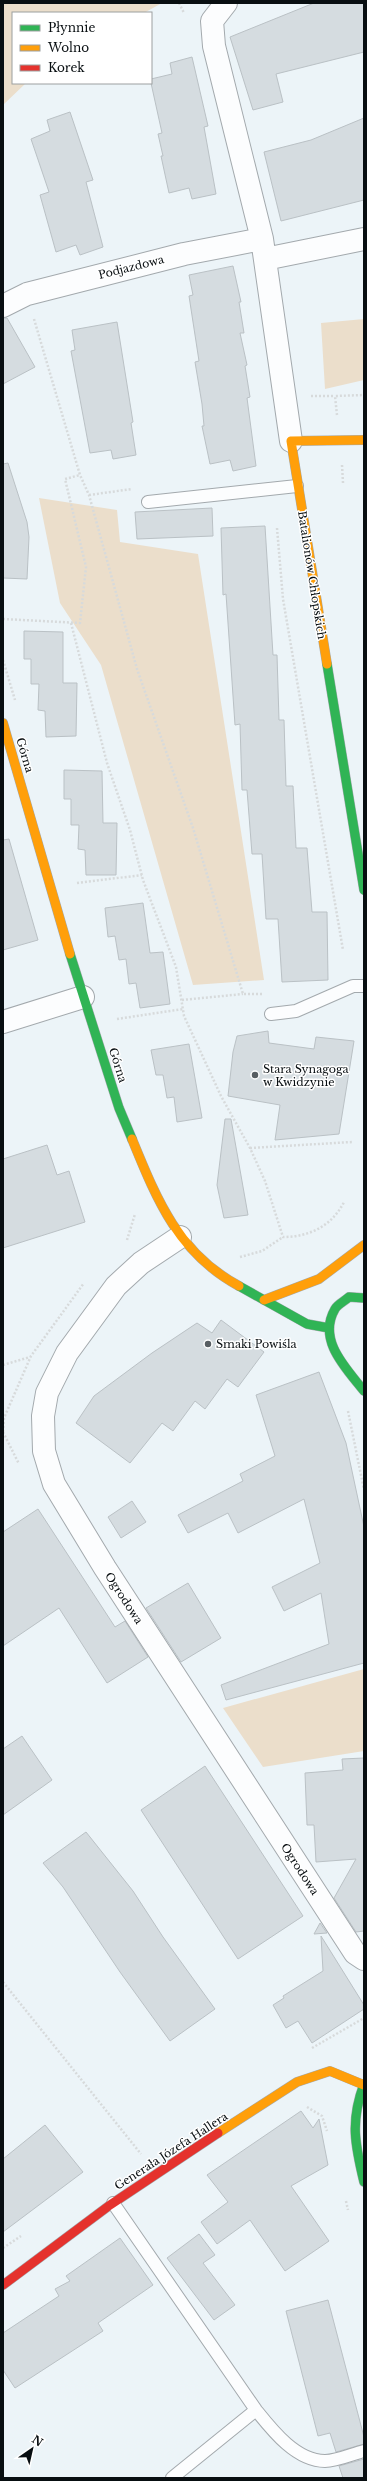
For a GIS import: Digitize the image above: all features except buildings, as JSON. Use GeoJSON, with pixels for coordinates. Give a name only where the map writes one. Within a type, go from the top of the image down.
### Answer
{"type":"FeatureCollection","features":[{"type":"Feature","properties":{"kind":"street","name":"Batalionów Chłopskich"},"geometry":{"type":"LineString","coordinates":[[226,3],[212,21],[214,46],[251,187],[263,249],[297,486],[364,890]]}},
{"type":"Feature","properties":{"kind":"street","name":"Podjazdowa"},"geometry":{"type":"LineString","coordinates":[[3,306],[26,294],[184,254],[263,249],[364,239]]}},
{"type":"Feature","properties":{"kind":"street"},"geometry":{"type":"LineString","coordinates":[[291,441],[364,440]]}},
{"type":"Feature","properties":{"kind":"street","name":"Górna"},"geometry":{"type":"LineString","coordinates":[[3,723],[83,997],[119,1108],[158,1201],[180,1237],[208,1265],[264,1300],[307,1324],[329,1328]]}},
{"type":"Feature","properties":{"kind":"street"},"geometry":{"type":"LineString","coordinates":[[3,1022],[83,997]]}},
{"type":"Feature","properties":{"kind":"street","name":"Ogrodowa"},"geometry":{"type":"LineString","coordinates":[[180,1237],[141,1263],[116,1286],[67,1353],[47,1393],[43,1416],[44,1451],[54,1484],[105,1568],[354,1953],[364,1959]]}},
{"type":"Feature","properties":{"kind":"street"},"geometry":{"type":"LineString","coordinates":[[264,1300],[319,1279],[364,1245]]}},
{"type":"Feature","properties":{"kind":"street"},"geometry":{"type":"LineString","coordinates":[[364,1298],[349,1297],[339,1305],[335,1309],[329,1328],[331,1346],[364,1391]]}},
{"type":"Feature","properties":{"kind":"street","name":"Generała Józefa Hallera"},"geometry":{"type":"LineString","coordinates":[[3,2285],[47,2249],[113,2203],[297,2082],[330,2071],[364,2085]]}},
{"type":"Feature","properties":{"kind":"street"},"geometry":{"type":"LineString","coordinates":[[364,2085],[356,2102],[354,2135],[364,2182]]}},
{"type":"Feature","properties":{"kind":"lane"},"geometry":{"type":"LineString","coordinates":[[148,502],[297,486]]}},
{"type":"Feature","properties":{"kind":"lane"},"geometry":{"type":"LineString","coordinates":[[271,1014],[296,1011],[353,986],[364,986]]}},
{"type":"Feature","properties":{"kind":"lane"},"geometry":{"type":"LineString","coordinates":[[113,2203],[256,2410],[278,2438],[302,2454],[325,2461],[364,2451]]}},
{"type":"Feature","properties":{"kind":"lane"},"geometry":{"type":"LineString","coordinates":[[172,2478],[256,2410]]}},
{"type":"Feature","properties":{"kind":"path"},"geometry":{"type":"LineString","coordinates":[[179,3],[184,13]]}},
{"type":"Feature","properties":{"kind":"path"},"geometry":{"type":"LineString","coordinates":[[26,294],[80,475],[88,495],[137,669],[193,828],[243,994]]}},
{"type":"Feature","properties":{"kind":"path"},"geometry":{"type":"LineString","coordinates":[[3,619],[80,623],[86,566],[65,480],[80,475]]}},
{"type":"Feature","properties":{"kind":"path"},"geometry":{"type":"LineString","coordinates":[[88,495],[136,488]]}},
{"type":"Feature","properties":{"kind":"path"},"geometry":{"type":"LineString","coordinates":[[277,523],[283,599],[343,950]]}},
{"type":"Feature","properties":{"kind":"path"},"geometry":{"type":"LineString","coordinates":[[71,623],[101,745],[130,830],[142,875],[176,967],[183,1009],[187,1022],[221,1096],[250,1148],[265,1181],[283,1237]]}},
{"type":"Feature","properties":{"kind":"path"},"geometry":{"type":"LineString","coordinates":[[71,883],[142,875]]}},
{"type":"Feature","properties":{"kind":"path"},"geometry":{"type":"LineString","coordinates":[[182,1000],[243,994],[267,994]]}},
{"type":"Feature","properties":{"kind":"path"},"geometry":{"type":"LineString","coordinates":[[113,1020],[183,1009]]}},
{"type":"Feature","properties":{"kind":"path"},"geometry":{"type":"LineString","coordinates":[[250,1148],[352,1142]]}},
{"type":"Feature","properties":{"kind":"path"},"geometry":{"type":"LineString","coordinates":[[233,1254],[239,1258],[262,1251],[283,1237],[298,1237],[322,1228],[339,1212],[344,1202]]}},
{"type":"Feature","properties":{"kind":"path"},"geometry":{"type":"LineString","coordinates":[[3,1365],[31,1356]]}},
{"type":"Feature","properties":{"kind":"path"},"geometry":{"type":"LineString","coordinates":[[347,1404],[364,1490]]}},
{"type":"Feature","properties":{"kind":"path"},"geometry":{"type":"LineString","coordinates":[[3,1982],[140,2152]]}},
{"type":"Feature","properties":{"kind":"path"},"geometry":{"type":"LineString","coordinates":[[303,2108],[309,2107],[322,2116],[329,2136]]}},
{"type":"Feature","properties":{"kind":"path"},"geometry":{"type":"LineString","coordinates":[[345,2198],[348,2210]]}},
{"type":"Feature","properties":{"kind":"shaded area"},"geometry":{"type":"Polygon","coordinates":[[[3,3],[162,3],[146,12],[12,12],[12,84],[25,84],[3,105],[3,3]]]}},
{"type":"Feature","properties":{"kind":"shaded area"},"geometry":{"type":"Polygon","coordinates":[[[364,319],[364,380],[325,389],[321,323],[364,319]]]}},
{"type":"Feature","properties":{"kind":"shaded area"},"geometry":{"type":"Polygon","coordinates":[[[39,498],[117,510],[120,542],[198,554],[264,980],[193,985],[101,665],[60,603],[39,498]]]}},
{"type":"Feature","properties":{"kind":"shaded area"},"geometry":{"type":"Polygon","coordinates":[[[364,1669],[364,1751],[263,1767],[223,1708],[364,1669]]]}},
{"type":"Feature","properties":{"kind":"traffic: fast"},"geometry":{"type":"LineString","coordinates":[[327,664],[364,890]]}},
{"type":"Feature","properties":{"kind":"traffic: fast"},"geometry":{"type":"LineString","coordinates":[[70,954],[119,1108],[132,1139]]}},
{"type":"Feature","properties":{"kind":"traffic: fast"},"geometry":{"type":"LineString","coordinates":[[239,1286],[307,1324],[329,1328]]}},
{"type":"Feature","properties":{"kind":"traffic: fast"},"geometry":{"type":"LineString","coordinates":[[364,1298],[349,1297],[338,1306],[330,1320],[329,1332],[336,1353],[349,1373],[364,1391]]}},
{"type":"Feature","properties":{"kind":"traffic: fast"},"geometry":{"type":"LineString","coordinates":[[364,2084],[355,2122],[356,2144],[364,2182]]}},
{"type":"Feature","properties":{"kind":"traffic: slow"},"geometry":{"type":"LineString","coordinates":[[327,664],[291,441],[364,440]]}},
{"type":"Feature","properties":{"kind":"traffic: slow"},"geometry":{"type":"LineString","coordinates":[[3,723],[70,954]]}},
{"type":"Feature","properties":{"kind":"traffic: slow"},"geometry":{"type":"LineString","coordinates":[[132,1139],[161,1204],[185,1241],[200,1258],[218,1273],[239,1286]]}},
{"type":"Feature","properties":{"kind":"traffic: slow"},"geometry":{"type":"LineString","coordinates":[[264,1300],[319,1279],[364,1245]]}},
{"type":"Feature","properties":{"kind":"traffic: slow"},"geometry":{"type":"LineString","coordinates":[[218,2133],[297,2082],[330,2071],[364,2085]]}},
{"type":"Feature","properties":{"kind":"traffic: jam"},"geometry":{"type":"LineString","coordinates":[[3,2285],[110,2205],[218,2133]]}},
{"type":"Feature","properties":{"kind":"place","name":"Stara Synagoga w Kwidzynie"},"geometry":{"type":"Point","coordinates":[255,1075]}},
{"type":"Feature","properties":{"kind":"place","name":"Smaki Powiśla"},"geometry":{"type":"Point","coordinates":[208,1344]}}]}
